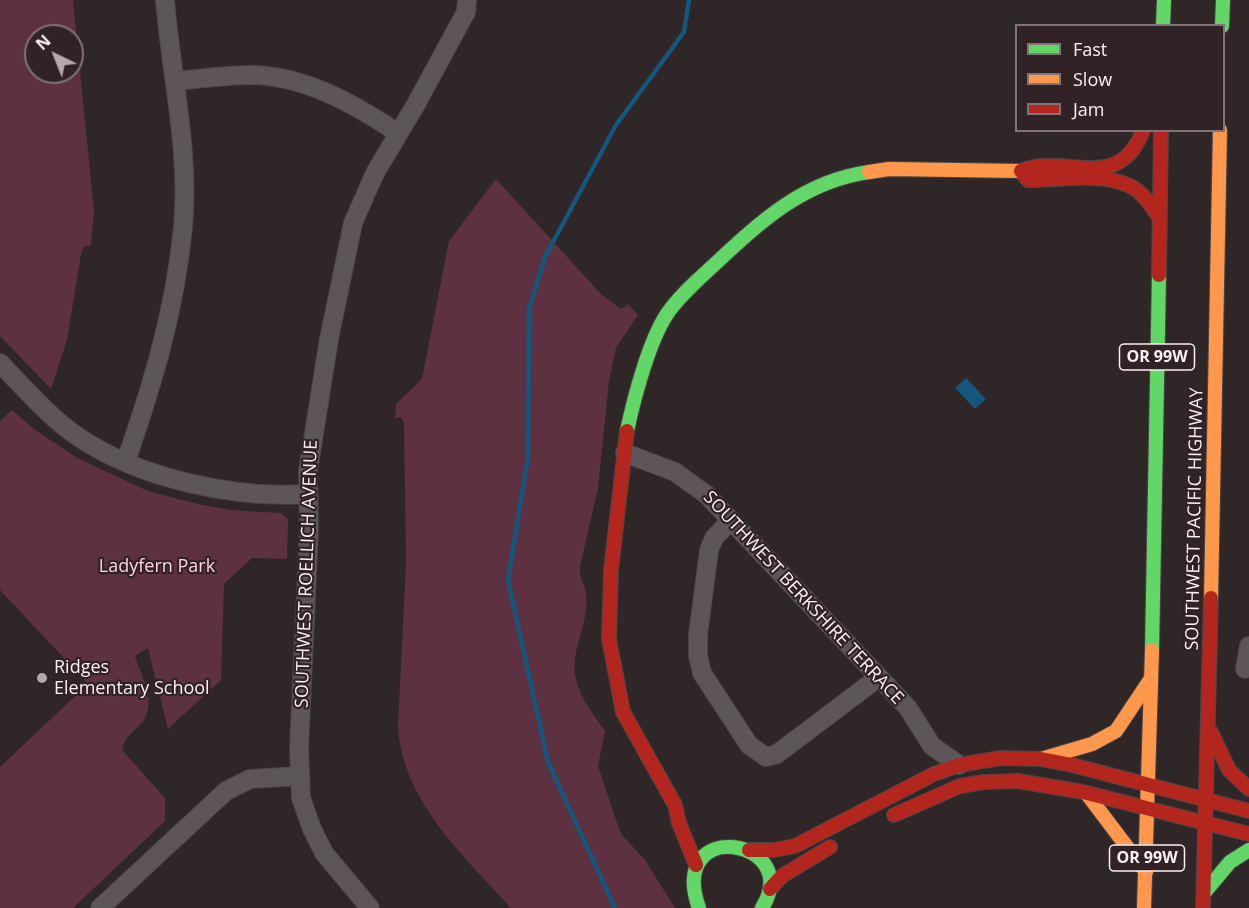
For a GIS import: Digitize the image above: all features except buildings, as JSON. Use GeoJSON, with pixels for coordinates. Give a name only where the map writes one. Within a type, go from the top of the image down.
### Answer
{"type":"FeatureCollection","features":[{"type":"Feature","properties":{"kind":"main road"},"geometry":{"type":"LineString","coordinates":[[1163,24],[1164,0]]}},
{"type":"Feature","properties":{"kind":"main road"},"geometry":{"type":"LineString","coordinates":[[1222,24],[1223,0]]}},
{"type":"Feature","properties":{"kind":"main road"},"geometry":{"type":"LineString","coordinates":[[699,908],[691,888],[696,865],[679,823],[675,805],[623,712],[609,639],[610,570],[627,429],[646,364],[666,315],[689,288],[782,205],[820,184],[868,172],[906,169],[1021,171],[1032,166],[1113,166],[1128,159],[1136,149],[1142,132]]}},
{"type":"Feature","properties":{"kind":"main road","name":"OR 99W"},"geometry":{"type":"LineString","coordinates":[[1144,908],[1150,785],[1161,132]]}},
{"type":"Feature","properties":{"kind":"main road","name":"SOUTHWEST PACIFIC HIGHWAY"},"geometry":{"type":"LineString","coordinates":[[1203,908],[1207,822],[1220,132]]}},
{"type":"Feature","properties":{"kind":"main road"},"geometry":{"type":"LineString","coordinates":[[1021,171],[1028,180],[1110,182],[1129,186],[1147,201],[1159,217]]}},
{"type":"Feature","properties":{"kind":"main road"},"geometry":{"type":"LineString","coordinates":[[1041,759],[1092,744],[1116,731],[1151,678]]}},
{"type":"Feature","properties":{"kind":"main road"},"geometry":{"type":"LineString","coordinates":[[1209,728],[1229,770],[1249,789]]}},
{"type":"Feature","properties":{"kind":"main road"},"geometry":{"type":"LineString","coordinates":[[696,865],[714,849],[725,846],[749,850],[774,850],[795,846],[924,778],[959,765],[1001,758],[1041,759],[1249,811]]}},
{"type":"Feature","properties":{"kind":"main road"},"geometry":{"type":"LineString","coordinates":[[878,823],[934,795],[981,782],[1031,782],[1149,808],[1249,834]]}},
{"type":"Feature","properties":{"kind":"main road"},"geometry":{"type":"LineString","coordinates":[[1087,794],[1108,823],[1127,842],[1146,872]]}},
{"type":"Feature","properties":{"kind":"main road"},"geometry":{"type":"LineString","coordinates":[[675,805],[694,820]]}},
{"type":"Feature","properties":{"kind":"main road"},"geometry":{"type":"LineString","coordinates":[[708,834],[725,846]]}},
{"type":"Feature","properties":{"kind":"main road"},"geometry":{"type":"LineString","coordinates":[[766,902],[782,876],[810,856],[840,842]]}},
{"type":"Feature","properties":{"kind":"main road"},"geometry":{"type":"LineString","coordinates":[[749,850],[766,866],[766,902]]}},
{"type":"Feature","properties":{"kind":"main road"},"geometry":{"type":"LineString","coordinates":[[1204,893],[1230,862],[1249,850]]}},
{"type":"Feature","properties":{"kind":"street"},"geometry":{"type":"LineString","coordinates":[[126,461],[155,379],[170,312],[183,226],[182,150],[176,81],[165,0]]}},
{"type":"Feature","properties":{"kind":"street","name":"SOUTHWEST ROELLICH AVENUE"},"geometry":{"type":"LineString","coordinates":[[358,904],[324,853],[301,798],[299,776],[311,440],[345,252],[362,197],[466,12],[467,0]]}},
{"type":"Feature","properties":{"kind":"street"},"geometry":{"type":"LineString","coordinates":[[176,81],[251,75],[295,81],[353,103],[398,133]]}},
{"type":"Feature","properties":{"kind":"street"},"geometry":{"type":"LineString","coordinates":[[0,363],[59,422],[98,448],[126,461],[170,477],[226,490],[282,496],[308,494]]}},
{"type":"Feature","properties":{"kind":"street","name":"SOUTHWEST BERKSHIRE TERRACE"},"geometry":{"type":"LineString","coordinates":[[625,453],[686,478],[731,520],[915,717],[932,746],[959,765]]}},
{"type":"Feature","properties":{"kind":"street"},"geometry":{"type":"LineString","coordinates":[[731,520],[714,538],[709,550],[698,635],[698,656],[706,681],[754,750],[766,757],[777,754],[879,677]]}},
{"type":"Feature","properties":{"kind":"street"},"geometry":{"type":"LineString","coordinates":[[1245,669],[1249,646]]}},
{"type":"Feature","properties":{"kind":"street"},"geometry":{"type":"LineString","coordinates":[[924,778],[932,746]]}},
{"type":"Feature","properties":{"kind":"street"},"geometry":{"type":"LineString","coordinates":[[100,908],[226,791],[250,779],[299,776]]}},
{"type":"Feature","properties":{"kind":"green space"},"geometry":{"type":"Polygon","coordinates":[[[0,0],[73,0],[75,24],[24,24],[24,84],[81,84],[94,210],[91,245],[84,247],[81,254],[67,340],[51,389],[0,336],[0,0]]]}},
{"type":"Feature","properties":{"kind":"green space"},"geometry":{"type":"Polygon","coordinates":[[[496,179],[601,294],[621,309],[628,304],[638,315],[616,348],[609,381],[598,488],[580,567],[587,602],[576,651],[575,669],[583,697],[605,731],[598,766],[618,826],[622,835],[645,860],[675,908],[511,908],[438,826],[411,779],[402,753],[398,726],[406,564],[404,423],[401,417],[395,418],[396,404],[422,379],[449,241],[496,179]]]}},
{"type":"Feature","properties":{"kind":"green space","name":"Ladyfern Park"},"geometry":{"type":"Polygon","coordinates":[[[12,410],[34,429],[77,458],[148,491],[230,510],[281,513],[288,519],[287,559],[252,558],[224,584],[221,680],[168,729],[148,648],[135,656],[148,696],[147,713],[144,720],[128,737],[122,750],[165,798],[165,821],[73,908],[0,908],[0,767],[88,684],[0,590],[0,421],[12,410]]]}},
{"type":"Feature","properties":{"kind":"water"},"geometry":{"type":"Polygon","coordinates":[[[966,378],[986,399],[975,409],[955,388],[966,378]]]}},
{"type":"Feature","properties":{"kind":"waterway"},"geometry":{"type":"LineString","coordinates":[[615,908],[548,762],[508,580],[528,457],[529,309],[545,257],[616,125],[684,32],[689,0]]}},
{"type":"Feature","properties":{"kind":"traffic: fast"},"geometry":{"type":"LineString","coordinates":[[1163,24],[1164,0]]}},
{"type":"Feature","properties":{"kind":"traffic: fast"},"geometry":{"type":"LineString","coordinates":[[1222,24],[1223,0]]}},
{"type":"Feature","properties":{"kind":"traffic: fast"},"geometry":{"type":"LineString","coordinates":[[627,431],[638,387],[654,339],[667,314],[683,294],[749,233],[785,205],[824,184],[869,172]]}},
{"type":"Feature","properties":{"kind":"traffic: fast"},"geometry":{"type":"LineString","coordinates":[[1152,650],[1159,275]]}},
{"type":"Feature","properties":{"kind":"traffic: fast"},"geometry":{"type":"LineString","coordinates":[[699,908],[694,878],[701,859],[716,849],[734,847],[752,853],[766,866],[770,884],[762,908]]}},
{"type":"Feature","properties":{"kind":"traffic: fast"},"geometry":{"type":"LineString","coordinates":[[1204,893],[1230,862],[1249,850]]}},
{"type":"Feature","properties":{"kind":"traffic: slow"},"geometry":{"type":"LineString","coordinates":[[1211,598],[1220,132]]}},
{"type":"Feature","properties":{"kind":"traffic: slow"},"geometry":{"type":"LineString","coordinates":[[869,172],[889,169],[1021,171]]}},
{"type":"Feature","properties":{"kind":"traffic: slow"},"geometry":{"type":"LineString","coordinates":[[1144,908],[1152,650]]}},
{"type":"Feature","properties":{"kind":"traffic: slow"},"geometry":{"type":"LineString","coordinates":[[1041,759],[1092,744],[1116,731],[1150,680]]}},
{"type":"Feature","properties":{"kind":"traffic: slow"},"geometry":{"type":"LineString","coordinates":[[1087,794],[1146,872]]}},
{"type":"Feature","properties":{"kind":"traffic: jam"},"geometry":{"type":"LineString","coordinates":[[1142,132],[1133,150],[1120,162],[1105,167],[1038,166],[1021,171],[1028,180],[1094,178],[1119,182],[1139,192],[1159,217]]}},
{"type":"Feature","properties":{"kind":"traffic: jam"},"geometry":{"type":"LineString","coordinates":[[1159,275],[1161,132]]}},
{"type":"Feature","properties":{"kind":"traffic: jam"},"geometry":{"type":"LineString","coordinates":[[627,431],[611,570],[609,639],[623,712],[675,805],[679,823],[696,865]]}},
{"type":"Feature","properties":{"kind":"traffic: jam"},"geometry":{"type":"LineString","coordinates":[[1203,908],[1211,598]]}},
{"type":"Feature","properties":{"kind":"traffic: jam"},"geometry":{"type":"LineString","coordinates":[[1211,732],[1229,770],[1249,789]]}},
{"type":"Feature","properties":{"kind":"traffic: jam"},"geometry":{"type":"LineString","coordinates":[[749,850],[774,850],[795,846],[934,774],[959,765],[1001,758],[1041,759],[1072,765],[1249,811]]}},
{"type":"Feature","properties":{"kind":"traffic: jam"},"geometry":{"type":"LineString","coordinates":[[894,815],[960,786],[984,782],[1018,781],[1083,792],[1249,834]]}},
{"type":"Feature","properties":{"kind":"traffic: jam"},"geometry":{"type":"LineString","coordinates":[[770,889],[782,876],[830,847]]}},
{"type":"Feature","properties":{"kind":"place","name":"Ridges Elementary School"},"geometry":{"type":"Point","coordinates":[42,678]}}]}
